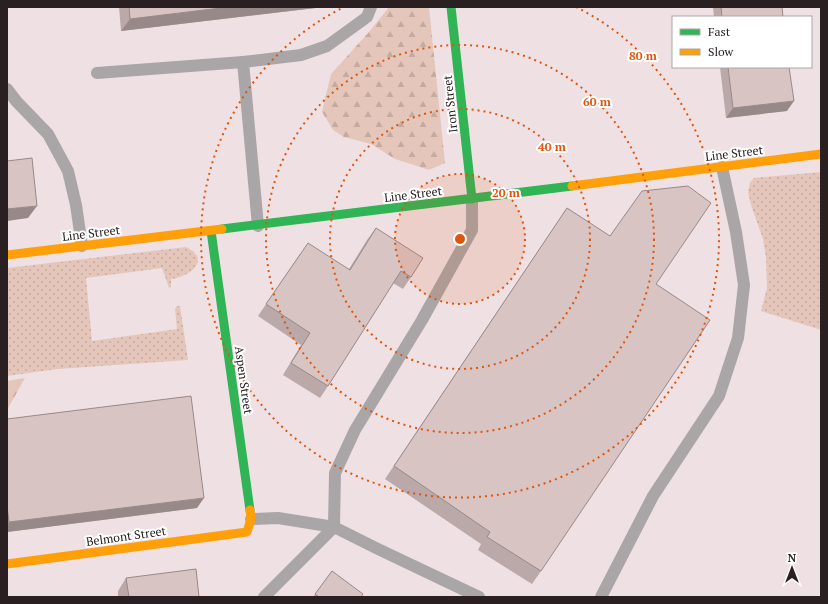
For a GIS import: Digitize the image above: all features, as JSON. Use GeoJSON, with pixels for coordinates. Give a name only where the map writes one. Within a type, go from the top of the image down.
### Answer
{"type":"FeatureCollection","features":[{"type":"Feature","properties":{"kind":"street","name":"Iron Street"},"geometry":{"type":"LineString","coordinates":[[452,7],[472,199]]}},
{"type":"Feature","properties":{"kind":"street","name":"Line Street"},"geometry":{"type":"LineString","coordinates":[[7,255],[258,226],[821,154]]}},
{"type":"Feature","properties":{"kind":"street","name":"Aspen Street"},"geometry":{"type":"LineString","coordinates":[[211,231],[251,519],[247,532]]}},
{"type":"Feature","properties":{"kind":"street","name":"Belmont Street"},"geometry":{"type":"LineString","coordinates":[[7,564],[247,532]]}},
{"type":"Feature","properties":{"kind":"lane"},"geometry":{"type":"LineString","coordinates":[[97,73],[243,62],[301,55],[328,46],[367,17],[371,7]]}},
{"type":"Feature","properties":{"kind":"lane"},"geometry":{"type":"LineString","coordinates":[[243,62],[258,226]]}},
{"type":"Feature","properties":{"kind":"lane"},"geometry":{"type":"LineString","coordinates":[[7,89],[17,102],[48,134],[68,171],[76,205],[82,246]]}},
{"type":"Feature","properties":{"kind":"lane"},"geometry":{"type":"LineString","coordinates":[[601,597],[653,496],[719,396],[738,338],[744,285],[736,232],[722,167]]}},
{"type":"Feature","properties":{"kind":"lane"},"geometry":{"type":"LineString","coordinates":[[264,597],[334,527],[335,474],[355,430],[422,320],[472,230],[472,199]]}},
{"type":"Feature","properties":{"kind":"lane"},"geometry":{"type":"LineString","coordinates":[[251,519],[278,518],[334,527],[479,597]]}},
{"type":"Feature","properties":{"kind":"green space"},"geometry":{"type":"Polygon","coordinates":[[[389,7],[429,7],[445,163],[429,170],[395,159],[371,144],[344,137],[333,130],[322,112],[331,74],[369,32],[389,7]]]}},
{"type":"Feature","properties":{"kind":"green space"},"geometry":{"type":"Polygon","coordinates":[[[821,172],[821,330],[761,311],[767,288],[766,258],[763,239],[748,192],[750,183],[754,178],[821,172]]]}},
{"type":"Feature","properties":{"kind":"green space"},"geometry":{"type":"Polygon","coordinates":[[[186,247],[194,252],[198,262],[191,271],[185,275],[171,279],[171,287],[169,288],[162,268],[86,278],[92,341],[177,329],[175,309],[177,306],[180,306],[188,360],[58,369],[7,376],[7,268],[186,247]]]}},
{"type":"Feature","properties":{"kind":"green space"},"geometry":{"type":"Polygon","coordinates":[[[25,378],[7,410],[7,381],[25,378]]]}},
{"type":"Feature","properties":{"kind":"building"},"geometry":{"type":"Polygon","coordinates":[[[129,7],[229,7],[130,19],[129,7]]]}},
{"type":"Feature","properties":{"kind":"building"},"geometry":{"type":"Polygon","coordinates":[[[721,7],[782,7],[783,16],[722,16],[721,7]]]}},
{"type":"Feature","properties":{"kind":"building"},"geometry":{"type":"Polygon","coordinates":[[[728,68],[789,68],[794,101],[733,108],[728,68]]]}},
{"type":"Feature","properties":{"kind":"building"},"geometry":{"type":"Polygon","coordinates":[[[32,158],[37,206],[7,209],[7,161],[32,158]]]}},
{"type":"Feature","properties":{"kind":"building"},"geometry":{"type":"Polygon","coordinates":[[[688,186],[711,203],[656,284],[710,320],[541,571],[487,537],[490,532],[394,466],[567,208],[610,236],[642,191],[688,186]]]}},
{"type":"Feature","properties":{"kind":"building"},"geometry":{"type":"Polygon","coordinates":[[[376,228],[423,258],[411,277],[401,271],[328,386],[291,363],[310,333],[266,304],[308,243],[350,270],[376,228]]]}},
{"type":"Feature","properties":{"kind":"building"},"geometry":{"type":"Polygon","coordinates":[[[191,396],[204,498],[9,522],[7,506],[7,419],[191,396]]]}},
{"type":"Feature","properties":{"kind":"building"},"geometry":{"type":"Polygon","coordinates":[[[196,569],[199,597],[129,597],[126,578],[196,569]]]}},
{"type":"Feature","properties":{"kind":"building"},"geometry":{"type":"Polygon","coordinates":[[[332,571],[363,594],[361,597],[319,597],[315,594],[332,571]]]}},
{"type":"Feature","properties":{"kind":"traffic: fast"},"geometry":{"type":"LineString","coordinates":[[451,7],[472,199]]}},
{"type":"Feature","properties":{"kind":"traffic: fast"},"geometry":{"type":"LineString","coordinates":[[222,229],[572,186]]}},
{"type":"Feature","properties":{"kind":"traffic: fast"},"geometry":{"type":"LineString","coordinates":[[211,231],[250,510]]}},
{"type":"Feature","properties":{"kind":"traffic: slow"},"geometry":{"type":"LineString","coordinates":[[572,186],[821,154]]}},
{"type":"Feature","properties":{"kind":"traffic: slow"},"geometry":{"type":"LineString","coordinates":[[7,255],[222,229]]}},
{"type":"Feature","properties":{"kind":"traffic: slow"},"geometry":{"type":"LineString","coordinates":[[7,564],[247,532],[251,519],[250,510]]}}]}
